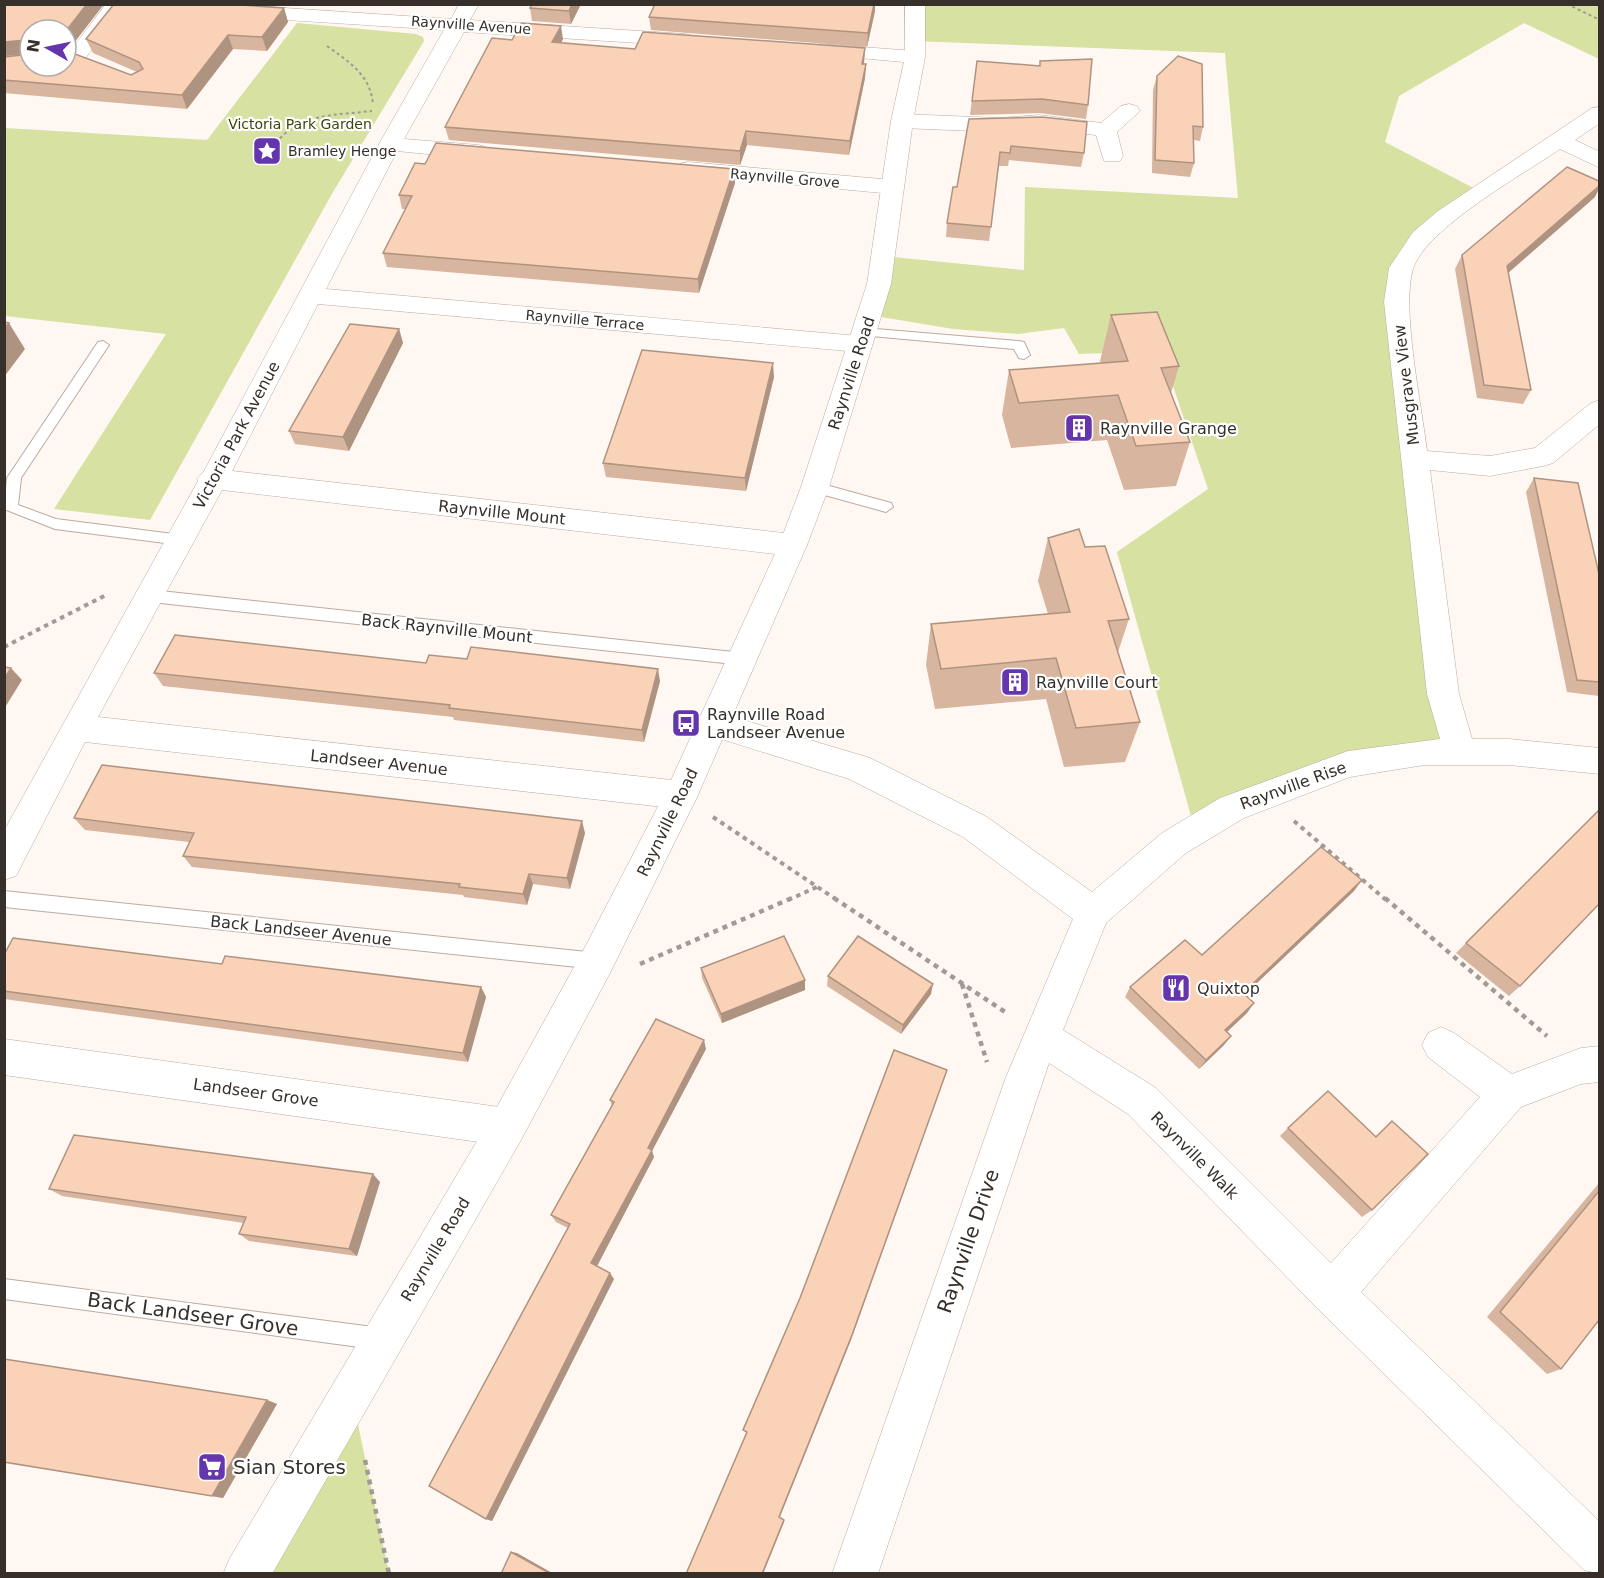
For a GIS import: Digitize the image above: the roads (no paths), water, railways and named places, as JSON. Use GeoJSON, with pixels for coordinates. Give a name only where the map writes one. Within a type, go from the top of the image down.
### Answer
{"type":"FeatureCollection","features":[{"type":"Feature","properties":{"kind":"street"},"geometry":{"type":"LineString","coordinates":[[78,49],[117,4]]}},
{"type":"Feature","properties":{"kind":"street","name":"Raynville Road"},"geometry":{"type":"LineString","coordinates":[[246,1574],[381,1339],[507,1127],[597,961],[681,795],[793,545],[815,487],[879,284],[902,121],[915,57],[915,4]]}},
{"type":"Feature","properties":{"kind":"street","name":"Raynville Avenue"},"geometry":{"type":"LineString","coordinates":[[218,9],[325,16],[464,14],[704,42]]}},
{"type":"Feature","properties":{"kind":"street","name":"Victoria Park Avenue"},"geometry":{"type":"LineString","coordinates":[[4,866],[76,728],[151,596],[211,479],[396,134],[464,14]]}},
{"type":"Feature","properties":{"kind":"street"},"geometry":{"type":"LineString","coordinates":[[798,48],[915,57]]}},
{"type":"Feature","properties":{"kind":"street"},"geometry":{"type":"LineString","coordinates":[[78,59],[96,64]]}},
{"type":"Feature","properties":{"kind":"street"},"geometry":{"type":"LineString","coordinates":[[902,121],[999,125],[1040,122],[1106,130],[1129,111]]}},
{"type":"Feature","properties":{"kind":"street","name":"Musgrave View"},"geometry":{"type":"LineString","coordinates":[[1460,752],[1443,694],[1396,302],[1401,268],[1421,237],[1446,216],[1599,113]]}},
{"type":"Feature","properties":{"kind":"street"},"geometry":{"type":"LineString","coordinates":[[1106,130],[1112,156]]}},
{"type":"Feature","properties":{"kind":"street"},"geometry":{"type":"LineString","coordinates":[[396,134],[496,153]]}},
{"type":"Feature","properties":{"kind":"street"},"geometry":{"type":"LineString","coordinates":[[1559,140],[1599,161]]}},
{"type":"Feature","properties":{"kind":"street","name":"Raynville Grove"},"geometry":{"type":"LineString","coordinates":[[671,168],[893,187]]}},
{"type":"Feature","properties":{"kind":"street","name":"Raynville Terrace"},"geometry":{"type":"LineString","coordinates":[[310,295],[862,338]]}},
{"type":"Feature","properties":{"kind":"street"},"geometry":{"type":"LineString","coordinates":[[1415,459],[1490,466],[1544,456],[1599,409]]}},
{"type":"Feature","properties":{"kind":"street","name":"Raynville Mount"},"geometry":{"type":"LineString","coordinates":[[211,479],[793,545]]}},
{"type":"Feature","properties":{"kind":"street"},"geometry":{"type":"LineString","coordinates":[[713,724],[858,768],[975,827],[1093,913]]}},
{"type":"Feature","properties":{"kind":"street","name":"Landseer Avenue"},"geometry":{"type":"LineString","coordinates":[[76,728],[681,795]]}},
{"type":"Feature","properties":{"kind":"street","name":"Raynville Rise"},"geometry":{"type":"LineString","coordinates":[[1093,913],[1174,843],[1232,808],[1348,764],[1424,752],[1509,752],[1590,758],[1599,761]]}},
{"type":"Feature","properties":{"kind":"street","name":"Raynville Drive"},"geometry":{"type":"LineString","coordinates":[[855,1574],[1008,1125],[1041,1036],[1093,913]]}},
{"type":"Feature","properties":{"kind":"street","name":"Raynville Walk"},"geometry":{"type":"LineString","coordinates":[[1041,1036],[1142,1101],[1332,1293],[1599,1554]]}},
{"type":"Feature","properties":{"kind":"street"},"geometry":{"type":"LineString","coordinates":[[1441,1045],[1508,1094]]}},
{"type":"Feature","properties":{"kind":"street","name":"Landseer Grove"},"geometry":{"type":"LineString","coordinates":[[4,1057],[507,1127]]}},
{"type":"Feature","properties":{"kind":"street"},"geometry":{"type":"LineString","coordinates":[[1332,1293],[1508,1094],[1590,1065]]}},
{"type":"Feature","properties":{"kind":"lane"},"geometry":{"type":"LineString","coordinates":[[862,338],[1019,345],[1024,355]]}},
{"type":"Feature","properties":{"kind":"lane"},"geometry":{"type":"LineString","coordinates":[[103,345],[14,478],[11,508],[55,524],[175,551]]}},
{"type":"Feature","properties":{"kind":"lane"},"geometry":{"type":"LineString","coordinates":[[815,487],[886,507]]}},
{"type":"Feature","properties":{"kind":"lane","name":"Back Raynville Mount"},"geometry":{"type":"LineString","coordinates":[[151,596],[743,659]]}},
{"type":"Feature","properties":{"kind":"lane","name":"Back Landseer Avenue"},"geometry":{"type":"LineString","coordinates":[[4,899],[597,961]]}},
{"type":"Feature","properties":{"kind":"lane","name":"Back Landseer Grove"},"geometry":{"type":"LineString","coordinates":[[4,1289],[381,1339]]}},
{"type":"Feature","properties":{"kind":"place","name":"Bramley Henge"},"geometry":{"type":"Point","coordinates":[267,151]}},
{"type":"Feature","properties":{"kind":"place","name":"Raynville Grange"},"geometry":{"type":"Point","coordinates":[1079,428]}},
{"type":"Feature","properties":{"kind":"place","name":"Raynville Court"},"geometry":{"type":"Point","coordinates":[1015,682]}},
{"type":"Feature","properties":{"kind":"place","name":"Raynville Road Landseer Avenue"},"geometry":{"type":"Point","coordinates":[686,723]}},
{"type":"Feature","properties":{"kind":"place","name":"Quixtop"},"geometry":{"type":"Point","coordinates":[1176,988]}},
{"type":"Feature","properties":{"kind":"place","name":"Sian Stores"},"geometry":{"type":"Point","coordinates":[212,1467]}},
{"type":"Feature","properties":{"kind":"park label","name":"Victoria Park Garden"},"geometry":{"type":"Point","coordinates":[300,124]}}]}
